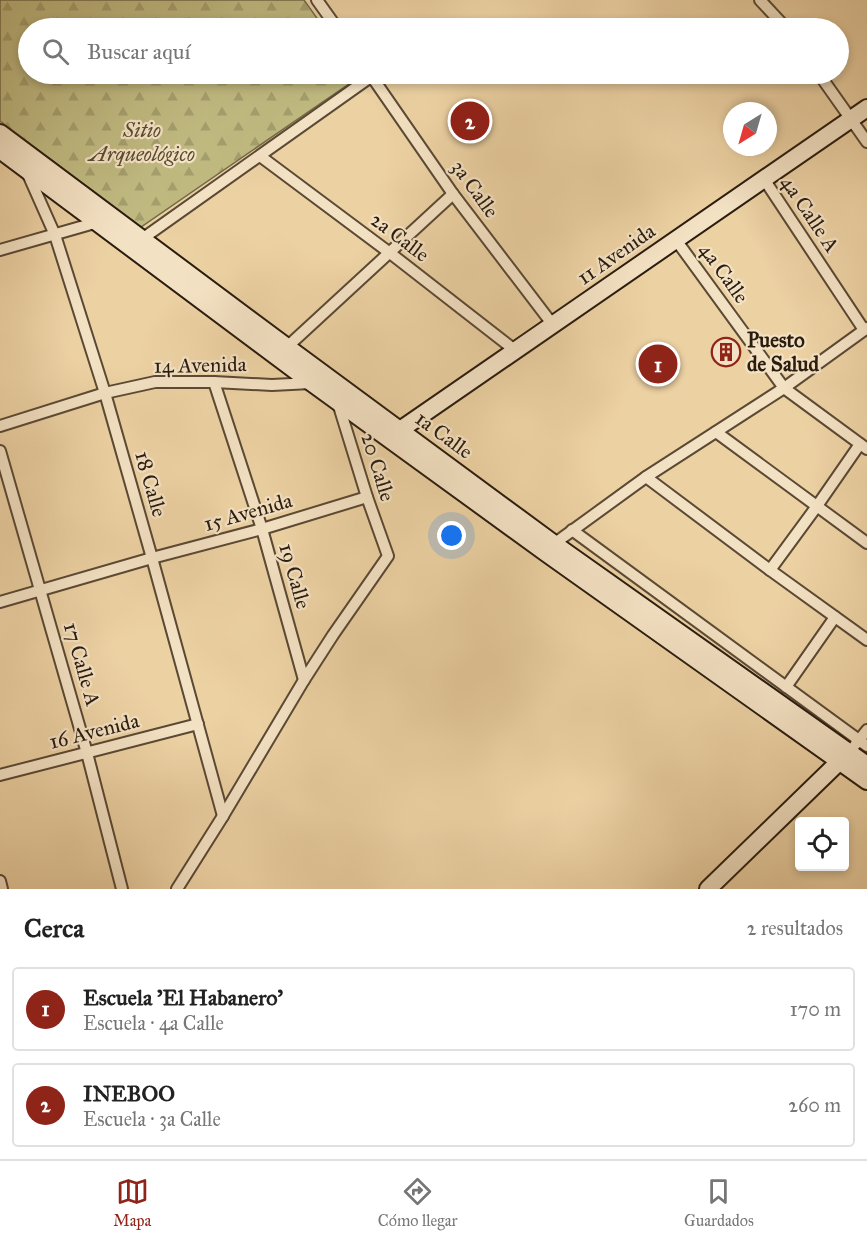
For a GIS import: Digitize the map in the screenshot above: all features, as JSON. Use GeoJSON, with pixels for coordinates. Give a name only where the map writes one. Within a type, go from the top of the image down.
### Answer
{"type":"FeatureCollection","features":[{"type":"Feature","properties":{"kind":"main road","name":"11 Avenida"},"geometry":{"type":"LineString","coordinates":[[396,435],[867,108]]}},
{"type":"Feature","properties":{"kind":"main road","name":"1a Calle"},"geometry":{"type":"LineString","coordinates":[[0,133],[287,347],[396,435],[549,548],[853,750],[867,765]]}},
{"type":"Feature","properties":{"kind":"main road","name":"1a Calle"},"geometry":{"type":"LineString","coordinates":[[0,150],[312,383],[339,391]]}},
{"type":"Feature","properties":{"kind":"main road","name":"1a Calle"},"geometry":{"type":"LineString","coordinates":[[853,750],[867,781]]}},
{"type":"Feature","properties":{"kind":"main road"},"geometry":{"type":"LineString","coordinates":[[708,889],[853,750]]}},
{"type":"Feature","properties":{"kind":"street"},"geometry":{"type":"LineString","coordinates":[[317,0],[330,18]]}},
{"type":"Feature","properties":{"kind":"street"},"geometry":{"type":"LineString","coordinates":[[760,0],[777,18]]}},
{"type":"Feature","properties":{"kind":"street"},"geometry":{"type":"LineString","coordinates":[[142,239],[359,84]]}},
{"type":"Feature","properties":{"kind":"street","name":"3a Calle"},"geometry":{"type":"LineString","coordinates":[[377,84],[453,194],[553,325]]}},
{"type":"Feature","properties":{"kind":"street"},"geometry":{"type":"LineString","coordinates":[[826,84],[867,141]]}},
{"type":"Feature","properties":{"kind":"street","name":"2a Calle"},"geometry":{"type":"LineString","coordinates":[[260,156],[516,351]]}},
{"type":"Feature","properties":{"kind":"street","name":"18 Calle"},"geometry":{"type":"LineString","coordinates":[[25,168],[55,235],[105,393],[223,816]]}},
{"type":"Feature","properties":{"kind":"street","name":"4a Calle A"},"geometry":{"type":"LineString","coordinates":[[764,179],[866,329]]}},
{"type":"Feature","properties":{"kind":"street"},"geometry":{"type":"LineString","coordinates":[[287,347],[453,194]]}},
{"type":"Feature","properties":{"kind":"street"},"geometry":{"type":"LineString","coordinates":[[0,250],[98,222]]}},
{"type":"Feature","properties":{"kind":"street","name":"4a Calle"},"geometry":{"type":"LineString","coordinates":[[676,240],[784,388],[863,446]]}},
{"type":"Feature","properties":{"kind":"street"},"geometry":{"type":"LineString","coordinates":[[549,548],[646,477],[784,388],[866,329]]}},
{"type":"Feature","properties":{"kind":"street","name":"14 Avenida"},"geometry":{"type":"LineString","coordinates":[[0,426],[105,393],[155,382],[312,383]]}},
{"type":"Feature","properties":{"kind":"street","name":"19 Calle"},"geometry":{"type":"LineString","coordinates":[[214,382],[262,529],[304,680]]}},
{"type":"Feature","properties":{"kind":"street","name":"20 Calle"},"geometry":{"type":"LineString","coordinates":[[304,680],[388,556],[367,497],[339,391]]}},
{"type":"Feature","properties":{"kind":"street"},"geometry":{"type":"LineString","coordinates":[[716,432],[867,543]]}},
{"type":"Feature","properties":{"kind":"street"},"geometry":{"type":"LineString","coordinates":[[770,570],[863,446]]}},
{"type":"Feature","properties":{"kind":"street","name":"17 Calle A"},"geometry":{"type":"LineString","coordinates":[[0,451],[87,753],[122,889]]}},
{"type":"Feature","properties":{"kind":"street"},"geometry":{"type":"LineString","coordinates":[[646,477],[867,640]]}},
{"type":"Feature","properties":{"kind":"street","name":"15 Avenida"},"geometry":{"type":"LineString","coordinates":[[0,602],[262,529],[367,497]]}},
{"type":"Feature","properties":{"kind":"street","name":"1a Calle"},"geometry":{"type":"LineString","coordinates":[[572,530],[786,687],[853,750]]}},
{"type":"Feature","properties":{"kind":"street"},"geometry":{"type":"LineString","coordinates":[[786,687],[835,617]]}},
{"type":"Feature","properties":{"kind":"street"},"geometry":{"type":"LineString","coordinates":[[177,889],[304,680]]}},
{"type":"Feature","properties":{"kind":"street","name":"16 Avenida"},"geometry":{"type":"LineString","coordinates":[[0,775],[198,724]]}},
{"type":"Feature","properties":{"kind":"street"},"geometry":{"type":"LineString","coordinates":[[853,750],[867,729]]}},
{"type":"Feature","properties":{"kind":"street"},"geometry":{"type":"LineString","coordinates":[[0,881],[2,889]]}},
{"type":"Feature","properties":{"kind":"green space","name":"Sitio Arqueológico"},"geometry":{"type":"Polygon","coordinates":[[[0,0],[304,0],[317,18],[18,18],[18,84],[349,84],[141,227],[0,121],[0,0]]]}},
{"type":"Feature","properties":{"kind":"place","name":"INEBOO"},"geometry":{"type":"Point","coordinates":[470,121]}},
{"type":"Feature","properties":{"kind":"place","name":"Puesto de Salud"},"geometry":{"type":"Point","coordinates":[726,352]}},
{"type":"Feature","properties":{"kind":"place","name":"Escuela 'El Habanero'"},"geometry":{"type":"Point","coordinates":[658,364]}}]}
